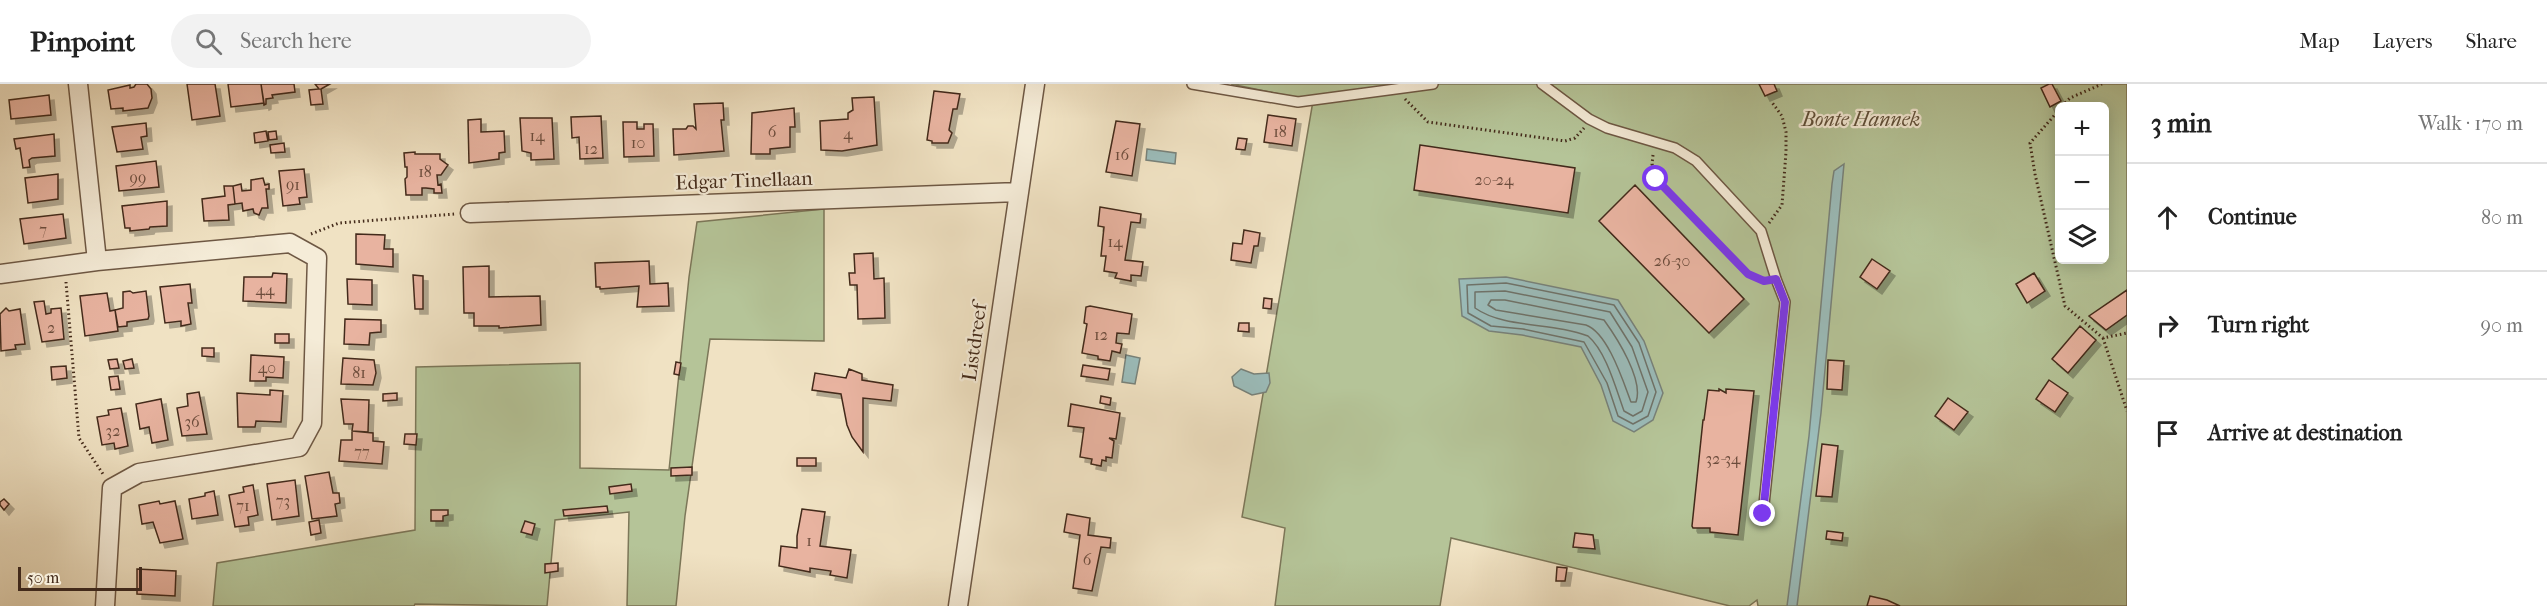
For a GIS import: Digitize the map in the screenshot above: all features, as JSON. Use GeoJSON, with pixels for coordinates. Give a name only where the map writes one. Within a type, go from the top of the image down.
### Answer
{"type":"FeatureCollection","features":[{"type":"Feature","properties":{"kind":"street"},"geometry":{"type":"LineString","coordinates":[[78,84],[97,261]]}},
{"type":"Feature","properties":{"kind":"street","name":"Listdreef"},"geometry":{"type":"LineString","coordinates":[[958,606],[1035,84]]}},
{"type":"Feature","properties":{"kind":"street","name":"Edgar Tinellaan"},"geometry":{"type":"LineString","coordinates":[[470,213],[1019,192]]}},
{"type":"Feature","properties":{"kind":"street"},"geometry":{"type":"LineString","coordinates":[[0,274],[97,261],[290,243],[317,258],[312,423],[299,447],[139,473],[112,488],[105,606]]}},
{"type":"Feature","properties":{"kind":"lane"},"geometry":{"type":"LineString","coordinates":[[1192,84],[1298,102],[1433,84]]}},
{"type":"Feature","properties":{"kind":"lane"},"geometry":{"type":"LineString","coordinates":[[1542,84],[1592,120],[1612,130],[1675,148],[1696,161],[1761,231],[1785,302],[1763,514]]}},
{"type":"Feature","properties":{"kind":"path"},"geometry":{"type":"LineString","coordinates":[[2066,102],[2070,98],[2102,84]]}},
{"type":"Feature","properties":{"kind":"path"},"geometry":{"type":"LineString","coordinates":[[1396,89],[1428,122],[1564,141],[1575,138],[1592,120]]}},
{"type":"Feature","properties":{"kind":"path"},"geometry":{"type":"LineString","coordinates":[[1761,231],[1782,205],[1784,183],[1786,132],[1782,116],[1771,101]]}},
{"type":"Feature","properties":{"kind":"path"},"geometry":{"type":"LineString","coordinates":[[2055,115],[2030,142],[2065,306],[2103,338],[2127,411]]}},
{"type":"Feature","properties":{"kind":"path"},"geometry":{"type":"LineString","coordinates":[[1658,142],[1652,165],[1656,179],[1748,274],[1764,281],[1776,279]]}},
{"type":"Feature","properties":{"kind":"path"},"geometry":{"type":"LineString","coordinates":[[290,243],[339,223],[470,213]]}},
{"type":"Feature","properties":{"kind":"path"},"geometry":{"type":"LineString","coordinates":[[64,265],[79,438],[112,488]]}},
{"type":"Feature","properties":{"kind":"path"},"geometry":{"type":"LineString","coordinates":[[2103,338],[2127,333]]}},
{"type":"Feature","properties":{"kind":"green space","name":"Bonte Hannek"},"geometry":{"type":"Polygon","coordinates":[[[1231,84],[2127,84],[2127,606],[1758,606],[1757,600],[1749,606],[1730,606],[1451,538],[1440,606],[1275,606],[1285,528],[1242,517],[1313,101],[1231,84]]]}},
{"type":"Feature","properties":{"kind":"green space"},"geometry":{"type":"Polygon","coordinates":[[[824,209],[824,341],[710,339],[685,516],[676,606],[627,606],[629,512],[555,520],[547,606],[415,604],[414,606],[213,606],[217,563],[415,530],[416,367],[580,363],[580,468],[669,470],[697,222],[824,209]]]}},
{"type":"Feature","properties":{"kind":"water"},"geometry":{"type":"Polygon","coordinates":[[[1147,149],[1176,153],[1175,164],[1146,160],[1147,149]]]}},
{"type":"Feature","properties":{"kind":"water"},"geometry":{"type":"Polygon","coordinates":[[[1844,164],[1821,413],[1797,606],[1787,606],[1809,436],[1832,184],[1834,171],[1844,164]]]}},
{"type":"Feature","properties":{"kind":"water"},"geometry":{"type":"Polygon","coordinates":[[[1506,277],[1618,300],[1644,341],[1663,393],[1653,420],[1634,432],[1613,421],[1601,385],[1581,347],[1489,331],[1462,316],[1459,279],[1506,277]]]}},
{"type":"Feature","properties":{"kind":"water"},"geometry":{"type":"Polygon","coordinates":[[[1126,355],[1140,358],[1135,384],[1122,382],[1126,355]]]}},
{"type":"Feature","properties":{"kind":"water"},"geometry":{"type":"Polygon","coordinates":[[[1241,369],[1254,374],[1269,373],[1270,383],[1266,392],[1252,395],[1234,386],[1232,377],[1241,369]]]}},
{"type":"Feature","properties":{"kind":"building"},"geometry":{"type":"Polygon","coordinates":[[[136,84],[147,84],[151,89],[152,98],[148,108],[123,111],[123,108],[111,109],[108,90],[130,85],[130,88],[136,84]]]}},
{"type":"Feature","properties":{"kind":"building"},"geometry":{"type":"Polygon","coordinates":[[[187,84],[215,84],[220,116],[192,120],[187,84]]]}},
{"type":"Feature","properties":{"kind":"building"},"geometry":{"type":"Polygon","coordinates":[[[228,84],[261,84],[264,103],[231,107],[228,84]]]}},
{"type":"Feature","properties":{"kind":"building"},"geometry":{"type":"Polygon","coordinates":[[[261,84],[294,84],[295,92],[272,95],[273,98],[266,99],[264,105],[261,84]]]}},
{"type":"Feature","properties":{"kind":"building"},"geometry":{"type":"Polygon","coordinates":[[[315,84],[330,84],[321,89],[323,104],[311,105],[309,90],[319,89],[315,84]]]}},
{"type":"Feature","properties":{"kind":"building"},"geometry":{"type":"Polygon","coordinates":[[[1759,84],[1774,84],[1777,91],[1765,96],[1759,84]]]}},
{"type":"Feature","properties":{"kind":"building"},"geometry":{"type":"Polygon","coordinates":[[[2052,84],[2061,101],[2055,102],[2050,107],[2041,88],[2052,84]]]}},
{"type":"Feature","properties":{"kind":"building"},"geometry":{"type":"Polygon","coordinates":[[[934,91],[960,94],[957,109],[953,109],[949,130],[952,133],[948,143],[932,143],[927,140],[934,91]]]}},
{"type":"Feature","properties":{"kind":"building"},"geometry":{"type":"Polygon","coordinates":[[[49,95],[51,115],[11,119],[9,100],[49,95]]]}},
{"type":"Feature","properties":{"kind":"building"},"geometry":{"type":"Polygon","coordinates":[[[874,97],[877,145],[842,151],[821,150],[820,121],[848,119],[848,113],[853,110],[852,98],[874,97]]]}},
{"type":"Feature","properties":{"kind":"building"},"geometry":{"type":"Polygon","coordinates":[[[723,103],[724,120],[721,120],[724,151],[674,155],[673,129],[686,129],[688,126],[693,126],[696,129],[694,104],[723,103]]]}},
{"type":"Feature","properties":{"kind":"building"},"geometry":{"type":"Polygon","coordinates":[[[794,108],[795,127],[790,127],[790,147],[770,149],[770,154],[751,154],[752,113],[794,108]]]}},
{"type":"Feature","properties":{"kind":"building"},"geometry":{"type":"Polygon","coordinates":[[[1268,115],[1296,119],[1292,146],[1264,142],[1268,115]]]}},
{"type":"Feature","properties":{"kind":"building"},"geometry":{"type":"Polygon","coordinates":[[[601,116],[603,158],[580,159],[579,137],[572,138],[571,117],[601,116]]]}},
{"type":"Feature","properties":{"kind":"building"},"geometry":{"type":"Polygon","coordinates":[[[520,118],[552,118],[554,159],[531,160],[531,153],[522,151],[520,118]]]}},
{"type":"Feature","properties":{"kind":"building"},"geometry":{"type":"Polygon","coordinates":[[[481,119],[481,132],[504,131],[505,152],[499,153],[499,159],[469,163],[468,120],[481,119]]]}},
{"type":"Feature","properties":{"kind":"building"},"geometry":{"type":"Polygon","coordinates":[[[1116,121],[1140,124],[1132,176],[1106,172],[1116,121]]]}},
{"type":"Feature","properties":{"kind":"building"},"geometry":{"type":"Polygon","coordinates":[[[623,122],[637,122],[637,129],[644,129],[644,124],[653,124],[654,156],[624,157],[623,122]]]}},
{"type":"Feature","properties":{"kind":"building"},"geometry":{"type":"Polygon","coordinates":[[[146,123],[147,136],[141,137],[143,149],[117,152],[112,127],[146,123]]]}},
{"type":"Feature","properties":{"kind":"building"},"geometry":{"type":"Polygon","coordinates":[[[266,131],[268,141],[255,143],[254,133],[266,131]]]}},
{"type":"Feature","properties":{"kind":"building"},"geometry":{"type":"Polygon","coordinates":[[[276,131],[277,139],[269,140],[268,132],[276,131]]]}},
{"type":"Feature","properties":{"kind":"building"},"geometry":{"type":"Polygon","coordinates":[[[54,134],[55,156],[32,158],[29,160],[30,167],[23,168],[20,148],[16,149],[14,139],[54,134]]]}},
{"type":"Feature","properties":{"kind":"building"},"geometry":{"type":"Polygon","coordinates":[[[1238,138],[1247,139],[1245,150],[1236,149],[1238,138]]]}},
{"type":"Feature","properties":{"kind":"building"},"geometry":{"type":"Polygon","coordinates":[[[284,143],[285,152],[271,153],[270,145],[284,143]]]}},
{"type":"Feature","properties":{"kind":"building"},"geometry":{"type":"Polygon","coordinates":[[[1420,145],[1575,168],[1568,213],[1414,190],[1420,145]]]}},
{"type":"Feature","properties":{"kind":"building"},"geometry":{"type":"Polygon","coordinates":[[[415,152],[415,154],[440,154],[440,159],[448,165],[441,175],[437,175],[442,193],[434,193],[434,189],[422,188],[422,195],[406,195],[407,167],[405,167],[404,153],[415,152]]]}},
{"type":"Feature","properties":{"kind":"building"},"geometry":{"type":"Polygon","coordinates":[[[156,161],[159,187],[119,191],[116,166],[156,161]]]}},
{"type":"Feature","properties":{"kind":"building"},"geometry":{"type":"Polygon","coordinates":[[[304,169],[307,197],[299,198],[300,204],[283,206],[279,171],[304,169]]]}},
{"type":"Feature","properties":{"kind":"building"},"geometry":{"type":"Polygon","coordinates":[[[58,174],[58,199],[28,203],[25,178],[58,174]]]}},
{"type":"Feature","properties":{"kind":"building"},"geometry":{"type":"Polygon","coordinates":[[[263,178],[265,185],[269,184],[269,189],[266,189],[268,208],[262,208],[259,215],[254,213],[253,209],[243,211],[242,203],[235,204],[233,186],[241,184],[242,191],[251,190],[251,180],[263,178]]]}},
{"type":"Feature","properties":{"kind":"building"},"geometry":{"type":"Polygon","coordinates":[[[1635,185],[1744,299],[1709,333],[1599,221],[1635,185]]]}},
{"type":"Feature","properties":{"kind":"building"},"geometry":{"type":"Polygon","coordinates":[[[224,186],[233,186],[235,204],[228,205],[229,220],[204,221],[202,199],[225,196],[224,186]]]}},
{"type":"Feature","properties":{"kind":"building"},"geometry":{"type":"Polygon","coordinates":[[[167,201],[167,226],[130,231],[130,228],[125,228],[122,206],[167,201]]]}},
{"type":"Feature","properties":{"kind":"building"},"geometry":{"type":"Polygon","coordinates":[[[1100,207],[1141,214],[1140,223],[1131,222],[1125,260],[1143,262],[1141,276],[1131,275],[1131,281],[1115,278],[1117,273],[1104,271],[1106,256],[1101,256],[1104,227],[1098,226],[1100,207]]]}},
{"type":"Feature","properties":{"kind":"building"},"geometry":{"type":"Polygon","coordinates":[[[63,214],[66,238],[24,244],[20,219],[63,214]]]}},
{"type":"Feature","properties":{"kind":"building"},"geometry":{"type":"Polygon","coordinates":[[[1244,230],[1260,233],[1258,246],[1254,246],[1251,263],[1231,260],[1233,243],[1242,244],[1244,230]]]}},
{"type":"Feature","properties":{"kind":"building"},"geometry":{"type":"Polygon","coordinates":[[[356,234],[385,235],[384,249],[393,249],[393,267],[356,264],[356,234]]]}},
{"type":"Feature","properties":{"kind":"building"},"geometry":{"type":"Polygon","coordinates":[[[873,253],[874,279],[884,278],[885,318],[858,319],[857,285],[850,285],[849,273],[855,273],[854,254],[873,253]]]}},
{"type":"Feature","properties":{"kind":"building"},"geometry":{"type":"Polygon","coordinates":[[[1872,259],[1890,271],[1877,289],[1860,277],[1872,259]]]}},
{"type":"Feature","properties":{"kind":"building"},"geometry":{"type":"Polygon","coordinates":[[[649,261],[650,284],[668,283],[669,306],[637,307],[639,286],[600,289],[596,287],[595,263],[649,261]]]}},
{"type":"Feature","properties":{"kind":"building"},"geometry":{"type":"Polygon","coordinates":[[[489,266],[489,297],[540,296],[541,325],[499,328],[499,326],[474,326],[474,313],[464,313],[463,267],[489,266]]]}},
{"type":"Feature","properties":{"kind":"building"},"geometry":{"type":"Polygon","coordinates":[[[273,273],[287,274],[286,303],[243,301],[244,277],[272,277],[273,273]]]}},
{"type":"Feature","properties":{"kind":"building"},"geometry":{"type":"Polygon","coordinates":[[[2034,273],[2045,291],[2027,303],[2016,284],[2034,273]]]}},
{"type":"Feature","properties":{"kind":"building"},"geometry":{"type":"Polygon","coordinates":[[[413,275],[423,276],[423,309],[415,309],[413,275]]]}},
{"type":"Feature","properties":{"kind":"building"},"geometry":{"type":"Polygon","coordinates":[[[347,279],[372,280],[372,305],[348,304],[347,279]]]}},
{"type":"Feature","properties":{"kind":"building"},"geometry":{"type":"Polygon","coordinates":[[[190,284],[192,303],[188,303],[191,324],[181,326],[181,321],[165,323],[160,287],[190,284]]]}},
{"type":"Feature","properties":{"kind":"building"},"geometry":{"type":"Polygon","coordinates":[[[2127,290],[2127,315],[2106,330],[2089,316],[2127,290]]]}},
{"type":"Feature","properties":{"kind":"building"},"geometry":{"type":"Polygon","coordinates":[[[146,291],[148,319],[127,322],[127,326],[118,327],[115,310],[123,308],[123,292],[133,293],[146,291]]]}},
{"type":"Feature","properties":{"kind":"building"},"geometry":{"type":"Polygon","coordinates":[[[107,293],[110,311],[115,310],[118,331],[85,336],[80,296],[107,293]]]}},
{"type":"Feature","properties":{"kind":"building"},"geometry":{"type":"Polygon","coordinates":[[[1264,298],[1272,299],[1271,309],[1263,308],[1264,298]]]}},
{"type":"Feature","properties":{"kind":"building"},"geometry":{"type":"Polygon","coordinates":[[[44,301],[46,314],[51,313],[51,309],[61,308],[64,339],[42,342],[34,302],[44,301]]]}},
{"type":"Feature","properties":{"kind":"building"},"geometry":{"type":"Polygon","coordinates":[[[1086,307],[1132,314],[1129,334],[1117,333],[1116,343],[1122,344],[1120,353],[1112,351],[1110,361],[1082,353],[1087,324],[1084,323],[1086,307]]]}},
{"type":"Feature","properties":{"kind":"building"},"geometry":{"type":"Polygon","coordinates":[[[6,308],[9,311],[20,309],[25,344],[15,345],[16,349],[1,351],[0,314],[6,308]]]}},
{"type":"Feature","properties":{"kind":"building"},"geometry":{"type":"Polygon","coordinates":[[[345,319],[381,320],[381,332],[370,333],[369,345],[344,344],[345,319]]]}},
{"type":"Feature","properties":{"kind":"building"},"geometry":{"type":"Polygon","coordinates":[[[1239,323],[1249,323],[1249,332],[1238,331],[1239,323]]]}},
{"type":"Feature","properties":{"kind":"building"},"geometry":{"type":"Polygon","coordinates":[[[2080,326],[2096,340],[2068,373],[2052,359],[2080,326]]]}},
{"type":"Feature","properties":{"kind":"building"},"geometry":{"type":"Polygon","coordinates":[[[275,334],[289,334],[289,343],[275,343],[275,334]]]}},
{"type":"Feature","properties":{"kind":"building"},"geometry":{"type":"Polygon","coordinates":[[[202,348],[214,348],[214,357],[202,356],[202,348]]]}},
{"type":"Feature","properties":{"kind":"building"},"geometry":{"type":"Polygon","coordinates":[[[251,355],[284,357],[283,378],[266,377],[266,381],[250,381],[251,355]]]}},
{"type":"Feature","properties":{"kind":"building"},"geometry":{"type":"Polygon","coordinates":[[[343,358],[374,360],[376,373],[373,385],[341,384],[343,358]]]}},
{"type":"Feature","properties":{"kind":"building"},"geometry":{"type":"Polygon","coordinates":[[[117,359],[119,368],[110,369],[108,360],[117,359]]]}},
{"type":"Feature","properties":{"kind":"building"},"geometry":{"type":"Polygon","coordinates":[[[132,359],[134,368],[125,369],[123,361],[132,359]]]}},
{"type":"Feature","properties":{"kind":"building"},"geometry":{"type":"Polygon","coordinates":[[[1828,360],[1844,361],[1842,390],[1827,389],[1828,360]]]}},
{"type":"Feature","properties":{"kind":"building"},"geometry":{"type":"Polygon","coordinates":[[[676,362],[681,363],[679,375],[674,374],[676,362]]]}},
{"type":"Feature","properties":{"kind":"building"},"geometry":{"type":"Polygon","coordinates":[[[1083,365],[1110,369],[1108,380],[1081,376],[1083,365]]]}},
{"type":"Feature","properties":{"kind":"building"},"geometry":{"type":"Polygon","coordinates":[[[66,366],[67,378],[52,380],[51,367],[66,366]]]}},
{"type":"Feature","properties":{"kind":"building"},"geometry":{"type":"Polygon","coordinates":[[[849,369],[862,374],[862,380],[893,385],[891,401],[863,398],[863,452],[852,437],[847,425],[841,394],[812,390],[815,373],[846,378],[849,369]]]}},
{"type":"Feature","properties":{"kind":"building"},"geometry":{"type":"Polygon","coordinates":[[[118,376],[120,389],[111,390],[109,377],[118,376]]]}},
{"type":"Feature","properties":{"kind":"building"},"geometry":{"type":"Polygon","coordinates":[[[2049,380],[2068,393],[2055,412],[2036,399],[2049,380]]]}},
{"type":"Feature","properties":{"kind":"building"},"geometry":{"type":"Polygon","coordinates":[[[1719,389],[1726,393],[1726,389],[1754,391],[1738,535],[1710,532],[1710,528],[1693,528],[1692,526],[1708,390],[1719,391],[1719,389]]]}},
{"type":"Feature","properties":{"kind":"building"},"geometry":{"type":"Polygon","coordinates":[[[270,390],[283,391],[281,422],[256,421],[255,427],[238,427],[237,393],[270,395],[270,390]]]}},
{"type":"Feature","properties":{"kind":"building"},"geometry":{"type":"Polygon","coordinates":[[[199,392],[207,434],[182,436],[177,408],[188,406],[187,394],[199,392]]]}},
{"type":"Feature","properties":{"kind":"building"},"geometry":{"type":"Polygon","coordinates":[[[397,393],[397,400],[383,401],[383,394],[397,393]]]}},
{"type":"Feature","properties":{"kind":"building"},"geometry":{"type":"Polygon","coordinates":[[[1101,396],[1111,398],[1110,405],[1100,403],[1101,396]]]}},
{"type":"Feature","properties":{"kind":"building"},"geometry":{"type":"Polygon","coordinates":[[[1948,398],[1968,412],[1954,430],[1935,416],[1948,398]]]}},
{"type":"Feature","properties":{"kind":"building"},"geometry":{"type":"Polygon","coordinates":[[[161,399],[168,440],[152,443],[149,427],[140,429],[136,404],[161,399]]]}},
{"type":"Feature","properties":{"kind":"building"},"geometry":{"type":"Polygon","coordinates":[[[341,399],[369,400],[368,432],[352,431],[353,424],[344,424],[341,399]]]}},
{"type":"Feature","properties":{"kind":"building"},"geometry":{"type":"Polygon","coordinates":[[[1071,404],[1120,413],[1116,439],[1109,438],[1114,441],[1112,458],[1106,457],[1106,461],[1102,460],[1101,466],[1091,464],[1092,459],[1080,457],[1084,428],[1068,426],[1071,404]]]}},
{"type":"Feature","properties":{"kind":"building"},"geometry":{"type":"Polygon","coordinates":[[[121,408],[128,446],[115,449],[114,443],[102,445],[97,417],[109,415],[108,410],[121,408]]]}},
{"type":"Feature","properties":{"kind":"building"},"geometry":{"type":"Polygon","coordinates":[[[352,431],[373,433],[373,441],[384,442],[382,464],[339,461],[341,440],[352,440],[352,431]]]}},
{"type":"Feature","properties":{"kind":"building"},"geometry":{"type":"Polygon","coordinates":[[[405,434],[417,434],[416,445],[404,444],[405,434]]]}},
{"type":"Feature","properties":{"kind":"building"},"geometry":{"type":"Polygon","coordinates":[[[1822,444],[1838,446],[1832,497],[1816,496],[1822,444]]]}},
{"type":"Feature","properties":{"kind":"building"},"geometry":{"type":"Polygon","coordinates":[[[797,458],[816,458],[816,466],[797,466],[797,458]]]}},
{"type":"Feature","properties":{"kind":"building"},"geometry":{"type":"Polygon","coordinates":[[[692,467],[692,475],[671,476],[671,468],[692,467]]]}},
{"type":"Feature","properties":{"kind":"building"},"geometry":{"type":"Polygon","coordinates":[[[329,472],[333,493],[339,493],[340,503],[335,504],[337,516],[312,519],[305,476],[329,472]]]}},
{"type":"Feature","properties":{"kind":"building"},"geometry":{"type":"Polygon","coordinates":[[[295,480],[299,516],[272,520],[267,484],[295,480]]]}},
{"type":"Feature","properties":{"kind":"building"},"geometry":{"type":"Polygon","coordinates":[[[631,484],[632,491],[610,494],[609,487],[631,484]]]}},
{"type":"Feature","properties":{"kind":"building"},"geometry":{"type":"Polygon","coordinates":[[[253,485],[258,515],[248,517],[249,525],[235,527],[229,495],[244,492],[243,487],[253,485]]]}},
{"type":"Feature","properties":{"kind":"building"},"geometry":{"type":"Polygon","coordinates":[[[214,491],[218,515],[192,519],[189,499],[205,496],[205,493],[214,491]]]}},
{"type":"Feature","properties":{"kind":"building"},"geometry":{"type":"Polygon","coordinates":[[[4,499],[9,504],[4,510],[0,502],[4,499]]]}},
{"type":"Feature","properties":{"kind":"building"},"geometry":{"type":"Polygon","coordinates":[[[159,501],[160,504],[175,501],[183,539],[160,543],[153,522],[142,524],[139,505],[159,501]]]}},
{"type":"Feature","properties":{"kind":"building"},"geometry":{"type":"Polygon","coordinates":[[[607,506],[608,512],[564,516],[563,510],[607,506]]]}},
{"type":"Feature","properties":{"kind":"building"},"geometry":{"type":"Polygon","coordinates":[[[802,509],[825,512],[820,546],[851,550],[847,578],[830,575],[831,571],[810,568],[810,572],[779,566],[781,546],[797,548],[802,509]]]}},
{"type":"Feature","properties":{"kind":"building"},"geometry":{"type":"Polygon","coordinates":[[[431,510],[448,510],[448,515],[443,516],[443,521],[431,521],[431,510]]]}},
{"type":"Feature","properties":{"kind":"building"},"geometry":{"type":"Polygon","coordinates":[[[1067,514],[1090,518],[1088,535],[1111,538],[1110,548],[1101,547],[1092,591],[1073,588],[1080,535],[1064,532],[1067,514]]]}},
{"type":"Feature","properties":{"kind":"building"},"geometry":{"type":"Polygon","coordinates":[[[319,520],[321,533],[311,535],[309,522],[319,520]]]}},
{"type":"Feature","properties":{"kind":"building"},"geometry":{"type":"Polygon","coordinates":[[[525,521],[535,524],[532,535],[521,532],[525,521]]]}},
{"type":"Feature","properties":{"kind":"building"},"geometry":{"type":"Polygon","coordinates":[[[1827,531],[1843,533],[1842,541],[1826,539],[1827,531]]]}},
{"type":"Feature","properties":{"kind":"building"},"geometry":{"type":"Polygon","coordinates":[[[1575,533],[1593,535],[1595,549],[1573,547],[1575,533]]]}},
{"type":"Feature","properties":{"kind":"building"},"geometry":{"type":"Polygon","coordinates":[[[558,563],[558,571],[545,573],[545,564],[558,563]]]}},
{"type":"Feature","properties":{"kind":"building"},"geometry":{"type":"Polygon","coordinates":[[[1557,567],[1567,568],[1565,581],[1556,581],[1557,567]]]}},
{"type":"Feature","properties":{"kind":"building"},"geometry":{"type":"Polygon","coordinates":[[[137,569],[176,571],[175,596],[137,594],[137,569]]]}},
{"type":"Feature","properties":{"kind":"building"},"geometry":{"type":"Polygon","coordinates":[[[1870,596],[1887,600],[1900,606],[1867,606],[1870,596]]]}},
{"type":"Feature","properties":{"kind":"route"},"geometry":{"type":"LineString","coordinates":[[1656,179],[1748,274],[1764,281],[1776,279],[1785,302],[1763,514]]}}]}
